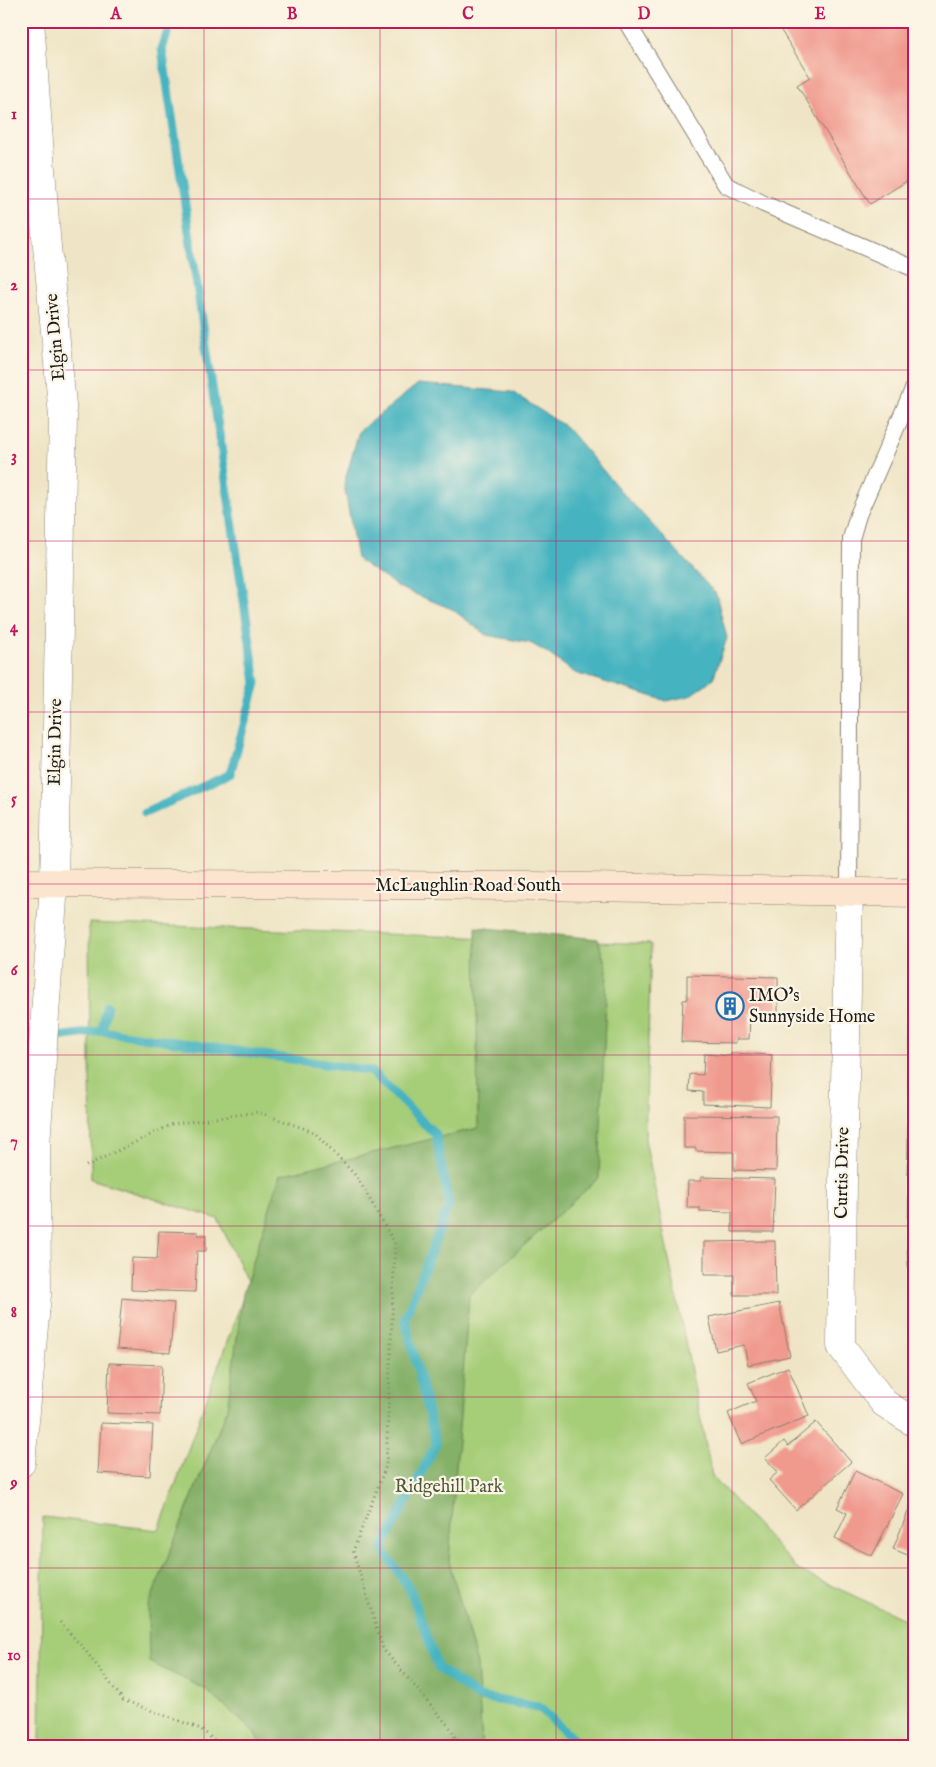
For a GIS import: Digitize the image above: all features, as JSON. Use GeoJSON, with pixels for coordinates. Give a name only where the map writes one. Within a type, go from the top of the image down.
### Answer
{"type":"FeatureCollection","features":[{"type":"Feature","properties":{"kind":"main road","name":"McLaughlin Road South"},"geometry":{"type":"LineString","coordinates":[[21,883],[534,886],[915,894]]}},
{"type":"Feature","properties":{"kind":"street","name":"Elgin Drive"},"geometry":{"type":"LineString","coordinates":[[21,1463],[37,1295],[36,1145],[54,884],[63,416],[46,236],[30,21]]}},
{"type":"Feature","properties":{"kind":"street","name":"Curtis Drive"},"geometry":{"type":"LineString","coordinates":[[849,892],[842,1181],[841,1346],[884,1403],[915,1423]]}},
{"type":"Feature","properties":{"kind":"lane"},"geometry":{"type":"LineString","coordinates":[[626,21],[726,185],[764,204],[915,269]]}},
{"type":"Feature","properties":{"kind":"lane"},"geometry":{"type":"LineString","coordinates":[[849,892],[851,539],[858,515],[915,385]]}},
{"type":"Feature","properties":{"kind":"path"},"geometry":{"type":"LineString","coordinates":[[86,1166],[173,1124],[258,1112],[314,1132],[357,1177],[395,1244],[386,1466],[353,1551],[383,1649],[452,1730],[458,1746]]}},
{"type":"Feature","properties":{"kind":"path"},"geometry":{"type":"LineString","coordinates":[[60,1622],[85,1650],[123,1700],[201,1729],[221,1746]]}},
{"type":"Feature","properties":{"kind":"green space","name":"Ridgehill Park"},"geometry":{"type":"Polygon","coordinates":[[[89,923],[651,944],[645,1139],[712,1476],[798,1570],[915,1624],[915,1746],[40,1746],[43,1517],[159,1530],[248,1284],[218,1219],[91,1179],[89,923]]]}},
{"type":"Feature","properties":{"kind":"green space"},"geometry":{"type":"Polygon","coordinates":[[[476,927],[598,939],[607,970],[599,1178],[469,1295],[449,1561],[477,1664],[482,1746],[262,1746],[253,1731],[205,1689],[149,1662],[148,1607],[227,1409],[243,1294],[280,1175],[478,1128],[476,927]]]}},
{"type":"Feature","properties":{"kind":"water"},"geometry":{"type":"Polygon","coordinates":[[[418,384],[512,392],[566,427],[620,490],[716,594],[727,638],[713,679],[689,696],[667,701],[575,673],[530,643],[486,635],[452,609],[400,588],[357,559],[344,484],[359,431],[418,384]]]}},
{"type":"Feature","properties":{"kind":"building"},"geometry":{"type":"Polygon","coordinates":[[[775,21],[902,21],[915,42],[915,176],[870,204],[797,85],[810,77],[775,21]]]}},
{"type":"Feature","properties":{"kind":"building","name":"IMO's Sunnyside Home"},"geometry":{"type":"Polygon","coordinates":[[[687,975],[778,977],[778,1014],[750,1013],[749,1039],[736,1039],[736,1043],[681,1042],[683,1000],[687,1000],[687,975]]]}},
{"type":"Feature","properties":{"kind":"building"},"geometry":{"type":"Polygon","coordinates":[[[911,994],[915,994],[915,1049],[910,1049],[911,994]]]}},
{"type":"Feature","properties":{"kind":"building"},"geometry":{"type":"Polygon","coordinates":[[[731,1053],[772,1055],[770,1107],[703,1104],[703,1092],[689,1091],[690,1074],[703,1075],[704,1054],[731,1056],[731,1053]]]}},
{"type":"Feature","properties":{"kind":"building"},"geometry":{"type":"Polygon","coordinates":[[[909,1057],[915,1057],[915,1112],[908,1112],[909,1057]]]}},
{"type":"Feature","properties":{"kind":"building"},"geometry":{"type":"Polygon","coordinates":[[[684,1115],[777,1116],[776,1171],[734,1170],[734,1152],[696,1151],[696,1148],[684,1148],[684,1115]]]}},
{"type":"Feature","properties":{"kind":"building"},"geometry":{"type":"Polygon","coordinates":[[[909,1118],[915,1118],[915,1174],[907,1174],[909,1118]]]}},
{"type":"Feature","properties":{"kind":"building"},"geometry":{"type":"Polygon","coordinates":[[[701,1177],[775,1179],[773,1232],[732,1232],[732,1212],[700,1211],[700,1208],[687,1208],[688,1181],[701,1181],[701,1177]]]}},
{"type":"Feature","properties":{"kind":"building"},"geometry":{"type":"Polygon","coordinates":[[[909,1179],[915,1180],[915,1236],[908,1236],[909,1179]]]}},
{"type":"Feature","properties":{"kind":"building"},"geometry":{"type":"Polygon","coordinates":[[[159,1231],[198,1232],[198,1235],[206,1235],[206,1251],[197,1251],[195,1292],[131,1290],[132,1258],[157,1259],[159,1231]]]}},
{"type":"Feature","properties":{"kind":"building"},"geometry":{"type":"Polygon","coordinates":[[[775,1241],[776,1295],[734,1295],[734,1275],[704,1275],[704,1242],[775,1241]]]}},
{"type":"Feature","properties":{"kind":"building"},"geometry":{"type":"Polygon","coordinates":[[[915,1245],[915,1297],[910,1297],[907,1246],[915,1245]]]}},
{"type":"Feature","properties":{"kind":"building"},"geometry":{"type":"Polygon","coordinates":[[[122,1298],[174,1303],[170,1353],[117,1349],[122,1298]]]}},
{"type":"Feature","properties":{"kind":"building"},"geometry":{"type":"Polygon","coordinates":[[[779,1303],[790,1356],[748,1365],[744,1345],[716,1351],[709,1317],[779,1303]]]}},
{"type":"Feature","properties":{"kind":"building"},"geometry":{"type":"Polygon","coordinates":[[[109,1363],[162,1365],[160,1415],[107,1413],[109,1363]]]}},
{"type":"Feature","properties":{"kind":"building"},"geometry":{"type":"Polygon","coordinates":[[[788,1367],[809,1416],[741,1444],[728,1413],[756,1401],[748,1383],[788,1367]]]}},
{"type":"Feature","properties":{"kind":"building"},"geometry":{"type":"Polygon","coordinates":[[[816,1422],[851,1462],[796,1510],[769,1480],[778,1472],[765,1458],[784,1441],[788,1446],[816,1422]]]}},
{"type":"Feature","properties":{"kind":"building"},"geometry":{"type":"Polygon","coordinates":[[[101,1423],[153,1425],[150,1476],[98,1473],[101,1423]]]}},
{"type":"Feature","properties":{"kind":"building"},"geometry":{"type":"Polygon","coordinates":[[[855,1471],[903,1494],[872,1556],[835,1538],[847,1513],[837,1508],[855,1471]]]}},
{"type":"Feature","properties":{"kind":"building"},"geometry":{"type":"Polygon","coordinates":[[[913,1499],[915,1500],[915,1558],[893,1549],[913,1499]]]}},
{"type":"Feature","properties":{"kind":"waterway"},"geometry":{"type":"LineString","coordinates":[[145,813],[230,774],[256,683],[162,49],[171,21]]}},
{"type":"Feature","properties":{"kind":"waterway"},"geometry":{"type":"LineString","coordinates":[[102,1031],[107,1006]]}},
{"type":"Feature","properties":{"kind":"waterway"},"geometry":{"type":"LineString","coordinates":[[21,1042],[102,1031],[371,1071],[436,1135],[449,1205],[405,1319],[436,1444],[382,1549],[410,1589],[438,1668],[478,1697],[539,1707],[580,1746]]}},
{"type":"Feature","properties":{"kind":"place","name":"IMO's Sunnyside Home"},"geometry":{"type":"Point","coordinates":[730,1006]}}]}
